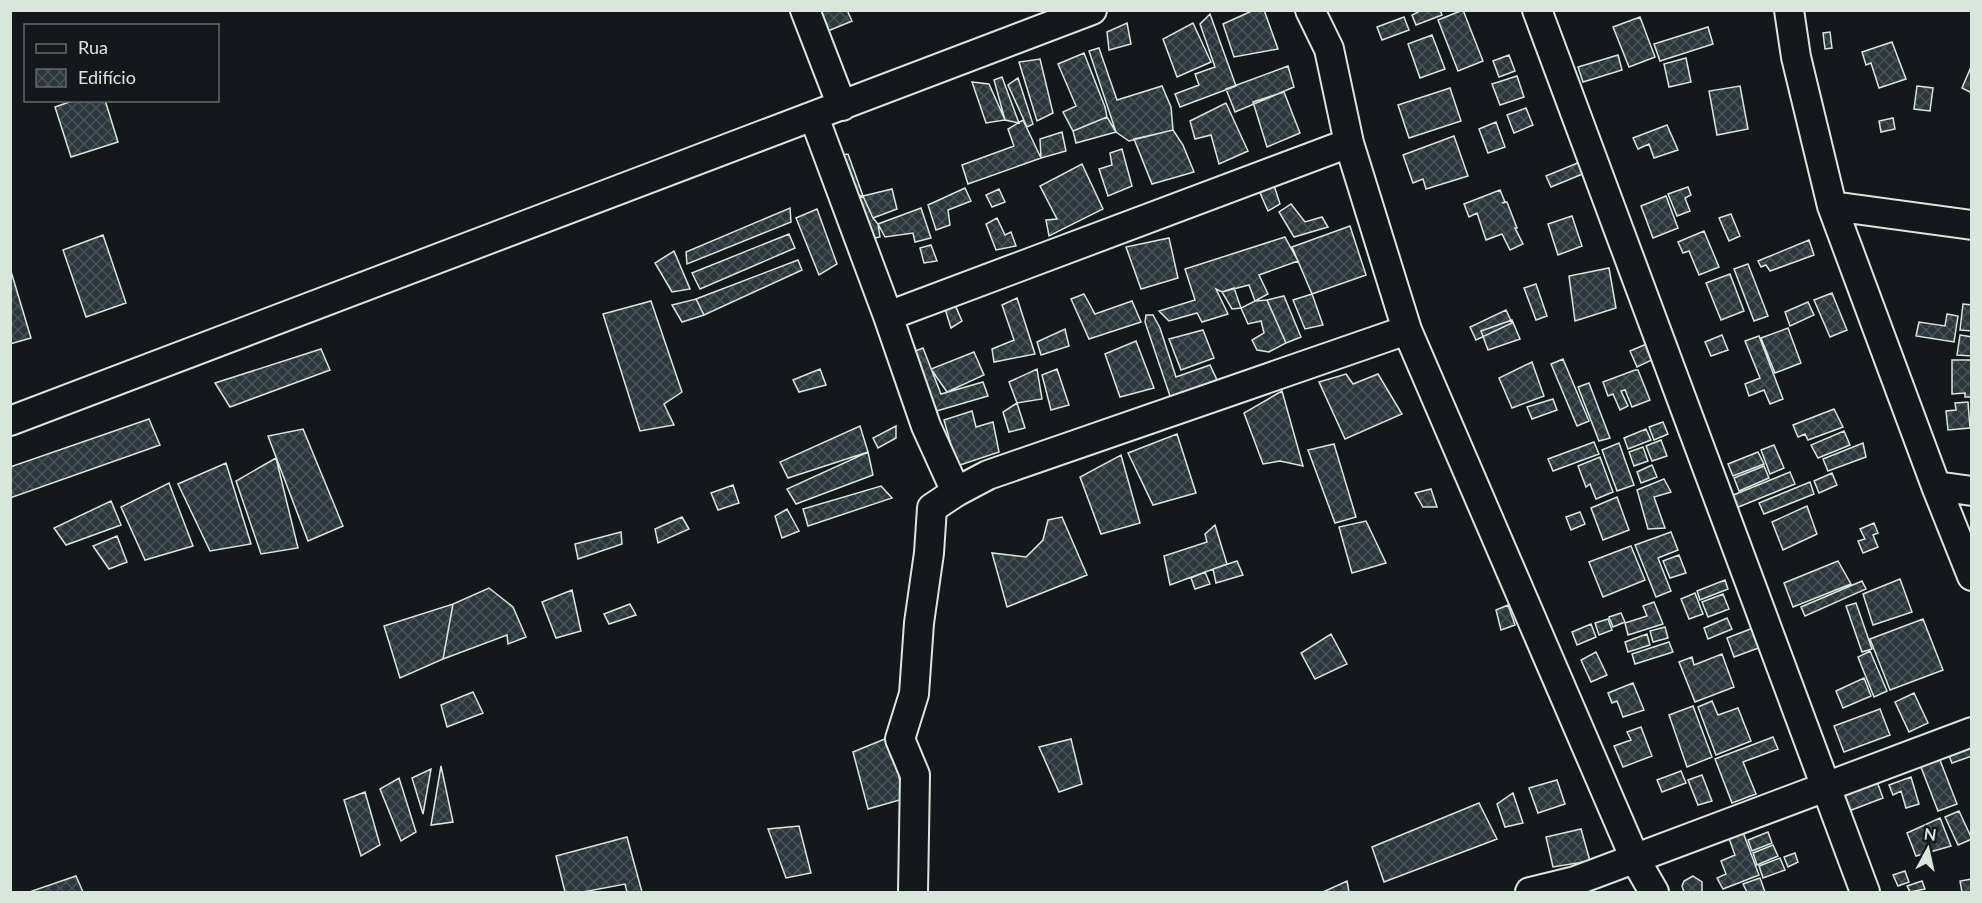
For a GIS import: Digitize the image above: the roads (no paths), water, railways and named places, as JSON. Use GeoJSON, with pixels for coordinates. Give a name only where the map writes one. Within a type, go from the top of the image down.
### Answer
{"type":"FeatureCollection","features":[{"type":"Feature","properties":{"kind":"street"},"geometry":{"type":"LineString","coordinates":[[805,10],[842,106]]}},
{"type":"Feature","properties":{"kind":"street"},"geometry":{"type":"LineString","coordinates":[[10,421],[1092,10]]}},
{"type":"Feature","properties":{"kind":"street"},"geometry":{"type":"LineString","coordinates":[[1310,10],[1329,49],[1349,143],[1407,330],[1635,859],[1654,892]]}},
{"type":"Feature","properties":{"kind":"street"},"geometry":{"type":"LineString","coordinates":[[1537,10],[1865,892]]}},
{"type":"Feature","properties":{"kind":"street"},"geometry":{"type":"LineString","coordinates":[[1789,10],[1796,57],[1832,206],[1971,576]]}},
{"type":"Feature","properties":{"kind":"street"},"geometry":{"type":"LineString","coordinates":[[814,117],[926,426],[956,492]]}},
{"type":"Feature","properties":{"kind":"street"},"geometry":{"type":"LineString","coordinates":[[888,316],[1349,143]]}},
{"type":"Feature","properties":{"kind":"street"},"geometry":{"type":"LineString","coordinates":[[1832,206],[1971,225]]}},
{"type":"Feature","properties":{"kind":"street"},"geometry":{"type":"LineString","coordinates":[[913,892],[915,775],[900,740],[914,694],[919,623],[930,553],[932,508],[988,475],[1407,330]]}},
{"type":"Feature","properties":{"kind":"street"},"geometry":{"type":"LineString","coordinates":[[1936,486],[1971,491]]}},
{"type":"Feature","properties":{"kind":"street"},"geometry":{"type":"LineString","coordinates":[[1530,892],[1575,881],[1971,732]]}}]}
